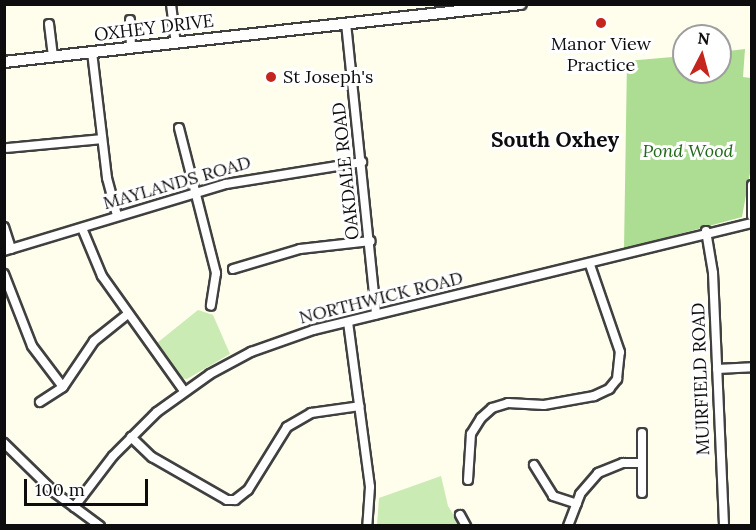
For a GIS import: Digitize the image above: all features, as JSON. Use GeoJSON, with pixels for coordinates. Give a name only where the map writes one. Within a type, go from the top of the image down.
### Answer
{"type":"FeatureCollection","features":[{"type":"Feature","properties":{"kind":"street"},"geometry":{"type":"LineString","coordinates":[[171,4],[176,43]]}},
{"type":"Feature","properties":{"kind":"street","name":"OXHEY DRIVE"},"geometry":{"type":"LineString","coordinates":[[4,62],[521,4]]}},
{"type":"Feature","properties":{"kind":"street"},"geometry":{"type":"LineString","coordinates":[[130,20],[132,46]]}},
{"type":"Feature","properties":{"kind":"street","name":"OAKDALE ROAD"},"geometry":{"type":"LineString","coordinates":[[346,23],[371,241],[376,314]]}},
{"type":"Feature","properties":{"kind":"street"},"geometry":{"type":"LineString","coordinates":[[50,24],[53,57]]}},
{"type":"Feature","properties":{"kind":"street"},"geometry":{"type":"LineString","coordinates":[[92,52],[102,139],[117,216]]}},
{"type":"Feature","properties":{"kind":"street"},"geometry":{"type":"LineString","coordinates":[[179,128],[193,193],[216,273],[210,306]]}},
{"type":"Feature","properties":{"kind":"street"},"geometry":{"type":"LineString","coordinates":[[7,148],[102,139]]}},
{"type":"Feature","properties":{"kind":"street","name":"MAYLANDS ROAD"},"geometry":{"type":"LineString","coordinates":[[8,250],[193,193],[285,171],[362,162]]}},
{"type":"Feature","properties":{"kind":"street"},"geometry":{"type":"LineString","coordinates":[[752,185],[752,216]]}},
{"type":"Feature","properties":{"kind":"street","name":"NORTHWICK ROAD"},"geometry":{"type":"LineString","coordinates":[[74,507],[131,437],[184,391],[268,345],[376,314],[590,265],[706,231],[752,223]]}},
{"type":"Feature","properties":{"kind":"street"},"geometry":{"type":"LineString","coordinates":[[4,228],[8,250]]}},
{"type":"Feature","properties":{"kind":"street"},"geometry":{"type":"LineString","coordinates":[[82,228],[95,263],[128,314],[184,391]]}},
{"type":"Feature","properties":{"kind":"street","name":"MUIRFIELD ROAD"},"geometry":{"type":"LineString","coordinates":[[706,231],[713,273],[724,525]]}},
{"type":"Feature","properties":{"kind":"street"},"geometry":{"type":"LineString","coordinates":[[233,269],[300,249],[371,241]]}},
{"type":"Feature","properties":{"kind":"street"},"geometry":{"type":"LineString","coordinates":[[468,480],[471,434],[481,418],[492,408],[508,403],[544,405],[594,396],[609,389],[617,379],[620,352],[590,265]]}},
{"type":"Feature","properties":{"kind":"street"},"geometry":{"type":"LineString","coordinates":[[4,274],[32,346],[63,387]]}},
{"type":"Feature","properties":{"kind":"street"},"geometry":{"type":"LineString","coordinates":[[40,402],[63,387],[94,341],[128,314]]}},
{"type":"Feature","properties":{"kind":"street"},"geometry":{"type":"LineString","coordinates":[[348,322],[370,487],[367,525]]}},
{"type":"Feature","properties":{"kind":"street"},"geometry":{"type":"LineString","coordinates":[[717,369],[752,367]]}},
{"type":"Feature","properties":{"kind":"street"},"geometry":{"type":"LineString","coordinates":[[131,437],[152,457],[227,500],[235,500],[248,490],[287,427],[311,413],[360,406]]}},
{"type":"Feature","properties":{"kind":"street"},"geometry":{"type":"LineString","coordinates":[[642,433],[640,463],[642,493]]}},
{"type":"Feature","properties":{"kind":"street"},"geometry":{"type":"LineString","coordinates":[[4,443],[74,507],[100,525]]}},
{"type":"Feature","properties":{"kind":"street"},"geometry":{"type":"LineString","coordinates":[[568,525],[577,504],[598,473],[623,463],[640,463]]}},
{"type":"Feature","properties":{"kind":"street"},"geometry":{"type":"LineString","coordinates":[[534,465],[554,496],[577,504]]}},
{"type":"Feature","properties":{"kind":"street"},"geometry":{"type":"LineString","coordinates":[[460,514],[466,525]]}},
{"type":"Feature","properties":{"kind":"green space","name":"Pond Wood"},"geometry":{"type":"Polygon","coordinates":[[[745,49],[743,77],[751,78],[752,162],[742,217],[624,249],[627,61],[672,57],[672,84],[732,84],[732,51],[745,49]]]}},
{"type":"Feature","properties":{"kind":"green space"},"geometry":{"type":"Polygon","coordinates":[[[198,310],[213,315],[230,354],[187,379],[181,378],[157,343],[198,310]]]}},
{"type":"Feature","properties":{"kind":"green space"},"geometry":{"type":"Polygon","coordinates":[[[441,476],[448,506],[460,525],[377,525],[379,498],[441,476]]]}},
{"type":"Feature","properties":{"kind":"place","name":"Manor View Practice"},"geometry":{"type":"Point","coordinates":[601,23]}},
{"type":"Feature","properties":{"kind":"place","name":"St Joseph's"},"geometry":{"type":"Point","coordinates":[271,77]}},
{"type":"Feature","properties":{"kind":"district","name":"South Oxhey"},"geometry":{"type":"Point","coordinates":[555,140]}}]}
